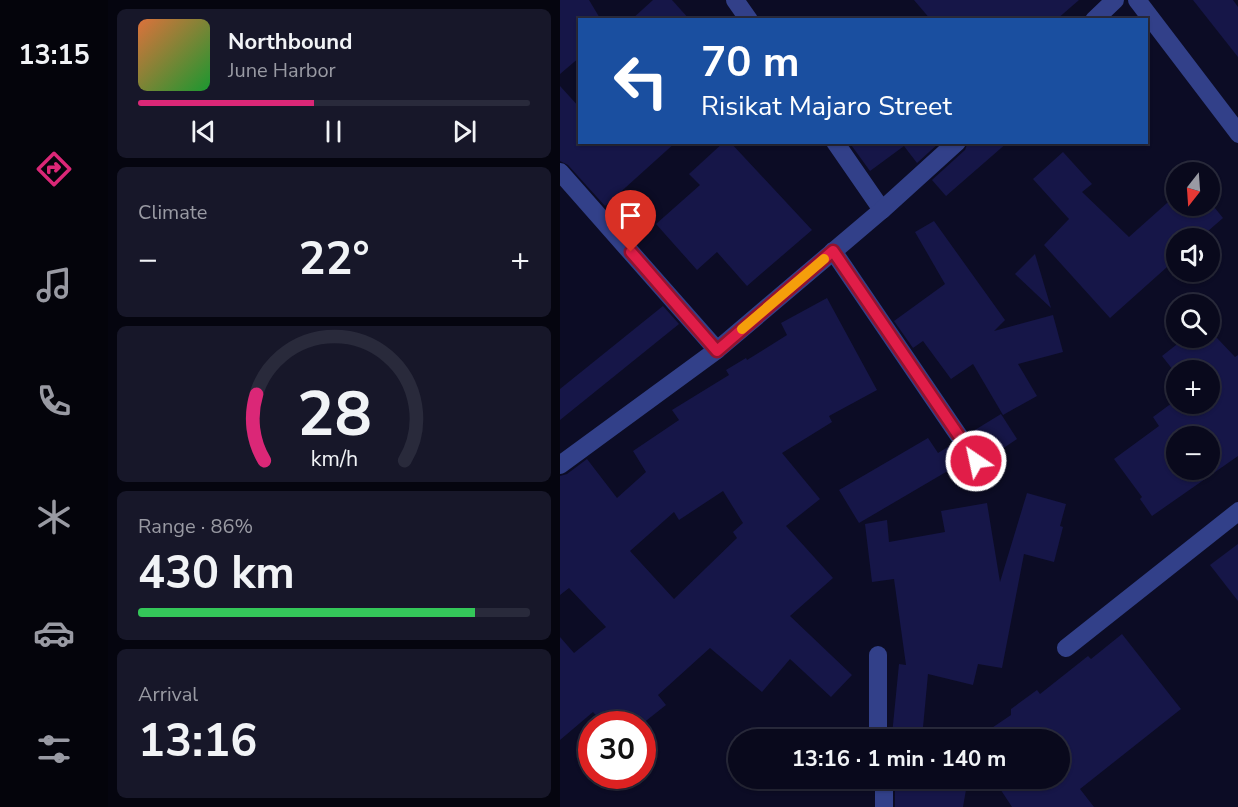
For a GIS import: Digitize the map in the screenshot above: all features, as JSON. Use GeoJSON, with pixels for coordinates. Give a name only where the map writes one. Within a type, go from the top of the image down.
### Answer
{"type":"FeatureCollection","features":[{"type":"Feature","properties":{"kind":"street"},"geometry":{"type":"LineString","coordinates":[[735,0],[748,18]]}},
{"type":"Feature","properties":{"kind":"street"},"geometry":{"type":"LineString","coordinates":[[1096,18],[1115,0]]}},
{"type":"Feature","properties":{"kind":"street"},"geometry":{"type":"LineString","coordinates":[[1137,0],[1238,134]]}},
{"type":"Feature","properties":{"kind":"street"},"geometry":{"type":"LineString","coordinates":[[836,144],[882,210]]}},
{"type":"Feature","properties":{"kind":"street"},"geometry":{"type":"LineString","coordinates":[[560,465],[717,351],[882,210],[955,144]]}},
{"type":"Feature","properties":{"kind":"street"},"geometry":{"type":"LineString","coordinates":[[560,172],[717,351]]}},
{"type":"Feature","properties":{"kind":"street"},"geometry":{"type":"LineString","coordinates":[[833,251],[976,461]]}},
{"type":"Feature","properties":{"kind":"street"},"geometry":{"type":"LineString","coordinates":[[1066,648],[1238,511]]}},
{"type":"Feature","properties":{"kind":"street"},"geometry":{"type":"LineString","coordinates":[[878,655],[878,729]]}},
{"type":"Feature","properties":{"kind":"street"},"geometry":{"type":"LineString","coordinates":[[884,789],[884,807]]}},
{"type":"Feature","properties":{"kind":"building"},"geometry":{"type":"Polygon","coordinates":[[[560,0],[589,0],[600,18],[578,18],[578,59],[560,74],[560,0]]]}},
{"type":"Feature","properties":{"kind":"building"},"geometry":{"type":"Polygon","coordinates":[[[653,0],[672,0],[688,18],[633,18],[653,0]]]}},
{"type":"Feature","properties":{"kind":"building"},"geometry":{"type":"Polygon","coordinates":[[[914,0],[1079,0],[1058,18],[929,18],[914,0]]]}},
{"type":"Feature","properties":{"kind":"building"},"geometry":{"type":"Polygon","coordinates":[[[1193,0],[1233,0],[1238,7],[1238,57],[1193,0]]]}},
{"type":"Feature","properties":{"kind":"building"},"geometry":{"type":"Polygon","coordinates":[[[560,86],[578,106],[578,144],[674,144],[605,206],[568,165],[560,161],[560,86]]]}},
{"type":"Feature","properties":{"kind":"building"},"geometry":{"type":"Polygon","coordinates":[[[722,144],[732,144],[812,230],[747,286],[717,252],[697,270],[656,224],[700,185],[689,174],[722,144]]]}},
{"type":"Feature","properties":{"kind":"building"},"geometry":{"type":"Polygon","coordinates":[[[850,144],[938,144],[917,163],[904,146],[870,171],[850,144]]]}},
{"type":"Feature","properties":{"kind":"building"},"geometry":{"type":"Polygon","coordinates":[[[967,144],[1006,144],[946,196],[932,180],[965,150],[967,144]]]}},
{"type":"Feature","properties":{"kind":"building"},"geometry":{"type":"Polygon","coordinates":[[[1063,152],[1092,184],[1082,192],[1129,237],[1166,204],[1166,216],[1220,214],[1223,218],[1212,228],[1166,228],[1166,268],[1110,318],[1044,245],[1069,219],[1033,179],[1063,152]]]}},
{"type":"Feature","properties":{"kind":"building"},"geometry":{"type":"Polygon","coordinates":[[[934,221],[1005,320],[994,331],[1053,315],[1063,352],[1018,364],[1037,396],[1003,415],[973,364],[951,379],[923,341],[913,348],[894,321],[945,284],[915,232],[934,221]]]}},
{"type":"Feature","properties":{"kind":"building"},"geometry":{"type":"Polygon","coordinates":[[[1035,254],[1051,308],[1015,274],[1035,254]]]}},
{"type":"Feature","properties":{"kind":"building"},"geometry":{"type":"Polygon","coordinates":[[[827,298],[877,390],[829,416],[832,422],[782,453],[820,499],[786,526],[833,578],[790,616],[852,675],[831,697],[790,659],[762,692],[710,648],[658,695],[666,705],[656,713],[656,711],[578,711],[578,725],[560,740],[560,637],[574,653],[606,627],[569,588],[560,595],[560,476],[567,474],[587,459],[617,498],[646,472],[633,451],[679,420],[672,410],[729,375],[726,370],[787,335],[781,323],[827,298]],[[723,491],[679,520],[674,512],[630,551],[674,599],[737,538],[733,532],[743,523],[723,491]]]}},
{"type":"Feature","properties":{"kind":"building"},"geometry":{"type":"Polygon","coordinates":[[[663,306],[679,324],[560,420],[560,389],[663,306]]]}},
{"type":"Feature","properties":{"kind":"building"},"geometry":{"type":"Polygon","coordinates":[[[1220,341],[1235,357],[1238,355],[1238,456],[1220,469],[1220,426],[1166,426],[1166,480],[1204,480],[1152,516],[1140,499],[1142,497],[1114,459],[1159,426],[1153,417],[1166,407],[1166,414],[1220,414],[1220,360],[1166,361],[1162,356],[1172,348],[1220,348],[1220,341]]]}},
{"type":"Feature","properties":{"kind":"building"},"geometry":{"type":"Polygon","coordinates":[[[1001,414],[1017,439],[987,459],[970,433],[1001,414]]]}},
{"type":"Feature","properties":{"kind":"building"},"geometry":{"type":"Polygon","coordinates":[[[928,438],[938,453],[951,445],[963,462],[859,523],[839,490],[928,438]]]}},
{"type":"Feature","properties":{"kind":"building"},"geometry":{"type":"Polygon","coordinates":[[[1027,493],[1066,504],[1054,562],[1024,554],[1002,668],[978,664],[973,685],[928,674],[923,729],[893,729],[899,664],[906,665],[894,579],[872,582],[865,524],[887,520],[889,542],[945,532],[941,511],[987,503],[1000,582],[1027,493]]]}},
{"type":"Feature","properties":{"kind":"building"},"geometry":{"type":"Polygon","coordinates":[[[1238,544],[1238,601],[1210,565],[1238,544]]]}},
{"type":"Feature","properties":{"kind":"building"},"geometry":{"type":"Polygon","coordinates":[[[1122,634],[1181,709],[1080,789],[1094,807],[1012,807],[1000,789],[1070,789],[1070,729],[990,729],[1011,715],[1011,709],[1037,690],[1040,694],[1088,656],[1091,659],[1122,634]]]}},
{"type":"Feature","properties":{"kind":"building"},"geometry":{"type":"Polygon","coordinates":[[[895,789],[966,789],[963,807],[895,807],[895,789]]]}},
{"type":"Feature","properties":{"kind":"slow traffic"},"geometry":{"type":"LineString","coordinates":[[742,329],[824,259]]}},
{"type":"Feature","properties":{"kind":"route"},"geometry":{"type":"LineString","coordinates":[[631,252],[717,351],[833,251],[976,461]]}}]}
